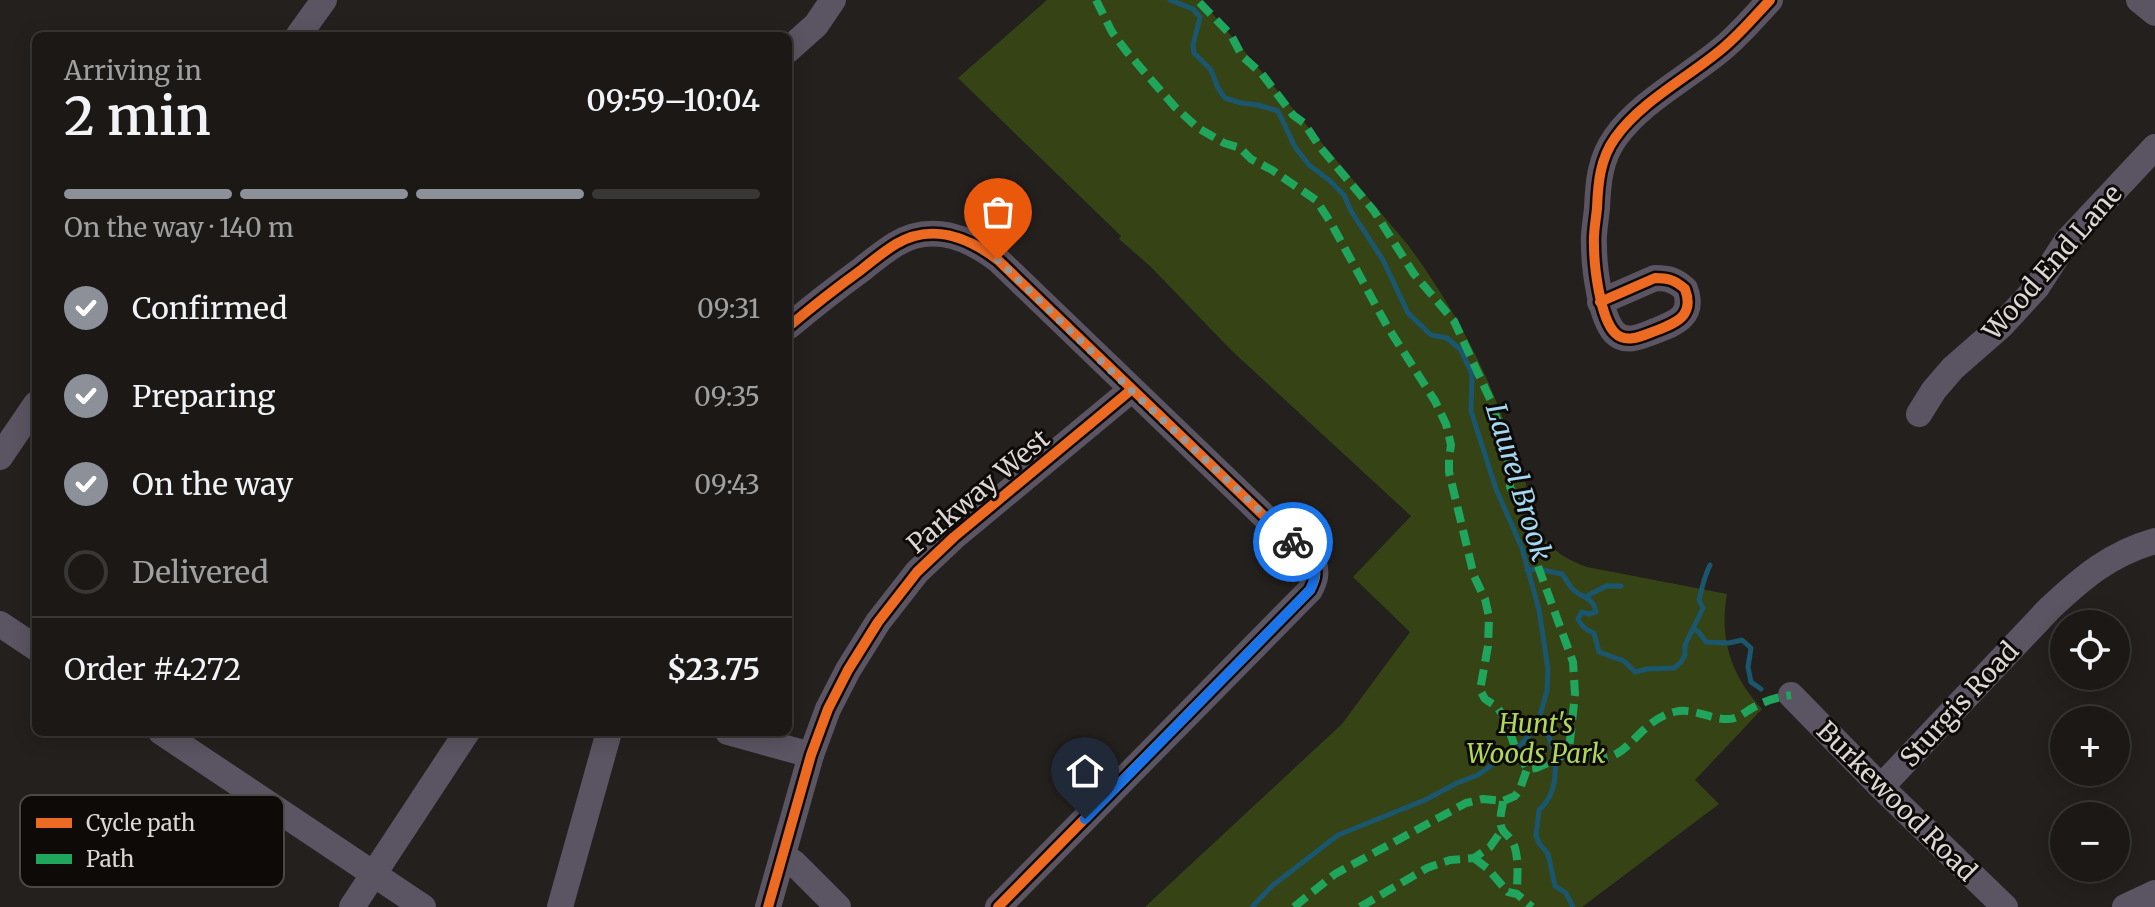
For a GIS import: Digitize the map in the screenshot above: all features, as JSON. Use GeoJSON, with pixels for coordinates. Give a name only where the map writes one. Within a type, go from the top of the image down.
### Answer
{"type":"FeatureCollection","features":[{"type":"Feature","properties":{"kind":"street"},"geometry":{"type":"LineString","coordinates":[[301,32],[324,0]]}},
{"type":"Feature","properties":{"kind":"street"},"geometry":{"type":"LineString","coordinates":[[792,46],[816,25],[833,0]]}},
{"type":"Feature","properties":{"kind":"street"},"geometry":{"type":"LineString","coordinates":[[1600,302],[1594,244],[1597,185],[1614,140],[1633,117],[1725,46],[1770,0]]}},
{"type":"Feature","properties":{"kind":"street"},"geometry":{"type":"LineString","coordinates":[[2139,0],[2155,13]]}},
{"type":"Feature","properties":{"kind":"street","name":"Wood End Lane"},"geometry":{"type":"LineString","coordinates":[[1919,414],[1953,368],[2001,326],[2037,287],[2066,242],[2155,147]]}},
{"type":"Feature","properties":{"kind":"street"},"geometry":{"type":"LineString","coordinates":[[792,324],[897,243],[914,237],[941,234],[964,238],[998,260],[1314,564],[1316,572],[1310,590],[998,907]]}},
{"type":"Feature","properties":{"kind":"street","name":"Parkway West"},"geometry":{"type":"LineString","coordinates":[[768,907],[811,755],[828,709],[878,622],[917,572],[965,528],[1131,390]]}},
{"type":"Feature","properties":{"kind":"street"},"geometry":{"type":"LineString","coordinates":[[2,450],[32,409]]}},
{"type":"Feature","properties":{"kind":"street","name":"Sturgis Road"},"geometry":{"type":"LineString","coordinates":[[1881,787],[2078,582],[2104,562],[2133,547],[2155,541]]}},
{"type":"Feature","properties":{"kind":"street"},"geometry":{"type":"LineString","coordinates":[[0,624],[32,645]]}},
{"type":"Feature","properties":{"kind":"street","name":"Burkewood Road"},"geometry":{"type":"LineString","coordinates":[[1791,695],[2005,907]]}},
{"type":"Feature","properties":{"kind":"street"},"geometry":{"type":"LineString","coordinates":[[167,736],[256,795]]}},
{"type":"Feature","properties":{"kind":"street"},"geometry":{"type":"LineString","coordinates":[[352,907],[464,736]]}},
{"type":"Feature","properties":{"kind":"street"},"geometry":{"type":"LineString","coordinates":[[560,907],[608,736]]}},
{"type":"Feature","properties":{"kind":"street"},"geometry":{"type":"LineString","coordinates":[[742,736],[811,755]]}},
{"type":"Feature","properties":{"kind":"street"},"geometry":{"type":"LineString","coordinates":[[284,814],[423,907]]}},
{"type":"Feature","properties":{"kind":"street"},"geometry":{"type":"LineString","coordinates":[[783,856],[838,907]]}},
{"type":"Feature","properties":{"kind":"street"},"geometry":{"type":"LineString","coordinates":[[2125,907],[2155,893]]}},
{"type":"Feature","properties":{"kind":"green space","name":"Hunt's Woods Park"},"geometry":{"type":"Polygon","coordinates":[[[1047,0],[1201,0],[1408,245],[1437,288],[1464,332],[1487,379],[1526,484],[1535,520],[1549,544],[1566,558],[1587,567],[1727,594],[1725,626],[1730,656],[1742,683],[1762,709],[1695,780],[1719,804],[1582,907],[1145,907],[1342,724],[1410,632],[1353,577],[1411,516],[1232,351],[1151,267],[1119,239],[1121,236],[958,78],[1047,0]]]}},
{"type":"Feature","properties":{"kind":"waterway","name":"Laurel Brook"},"geometry":{"type":"LineString","coordinates":[[1170,0],[1193,9],[1200,17],[1194,53],[1211,70],[1225,98],[1278,111],[1295,147],[1309,165],[1344,195],[1383,260],[1408,313],[1431,335],[1447,338],[1461,350],[1472,374],[1471,411],[1496,489],[1522,548],[1539,610],[1548,669],[1547,691],[1539,719],[1511,756],[1425,800],[1338,835],[1272,886],[1252,907]]}},
{"type":"Feature","properties":{"kind":"waterway"},"geometry":{"type":"LineString","coordinates":[[1527,570],[1562,574],[1574,590],[1591,601],[1596,612],[1582,612],[1578,619],[1584,628],[1594,633],[1599,652],[1624,661],[1635,672],[1674,668],[1681,662],[1685,645],[1703,608],[1699,600],[1710,565]]}},
{"type":"Feature","properties":{"kind":"waterway"},"geometry":{"type":"LineString","coordinates":[[1587,596],[1606,586],[1621,586]]}},
{"type":"Feature","properties":{"kind":"waterway"},"geometry":{"type":"LineString","coordinates":[[1693,629],[1706,642],[1742,640],[1751,648],[1748,667],[1751,682],[1761,689]]}},
{"type":"Feature","properties":{"kind":"waterway"},"geometry":{"type":"LineString","coordinates":[[1539,719],[1554,753],[1555,778],[1547,801],[1539,810],[1536,835],[1548,854],[1555,886],[1566,893],[1573,907]]}},
{"type":"Feature","properties":{"kind":"marked path"},"geometry":{"type":"LineString","coordinates":[[1096,0],[1112,32],[1175,107],[1198,128],[1240,148],[1251,159],[1316,200],[1331,223],[1387,326],[1435,401],[1446,424],[1451,445],[1449,472],[1474,576],[1485,599],[1489,617],[1488,646],[1480,690],[1504,717],[1527,769],[1548,763],[1569,750],[1575,694],[1573,662],[1535,558],[1532,529],[1510,487],[1504,440],[1491,401],[1454,321],[1414,274],[1374,211],[1320,147],[1304,123],[1293,115],[1262,74],[1242,56],[1231,35],[1197,0]]}},
{"type":"Feature","properties":{"kind":"marked path"},"geometry":{"type":"LineString","coordinates":[[1569,750],[1604,758],[1616,754],[1659,718],[1674,712],[1688,711],[1733,719],[1764,702],[1791,695]]}},
{"type":"Feature","properties":{"kind":"marked path"},"geometry":{"type":"LineString","coordinates":[[1294,907],[1335,874],[1466,803],[1483,799],[1503,801],[1515,796],[1527,769]]}},
{"type":"Feature","properties":{"kind":"marked path"},"geometry":{"type":"LineString","coordinates":[[1503,801],[1501,825],[1515,848],[1517,894]]}},
{"type":"Feature","properties":{"kind":"marked path"},"geometry":{"type":"LineString","coordinates":[[1360,907],[1427,868],[1450,860],[1474,858],[1490,847],[1502,830]]}},
{"type":"Feature","properties":{"kind":"marked path"},"geometry":{"type":"LineString","coordinates":[[1474,858],[1508,892],[1517,894],[1532,907]]}},
{"type":"Feature","properties":{"kind":"cycle path"},"geometry":{"type":"LineString","coordinates":[[1600,302],[1655,278],[1664,278],[1685,289],[1685,312],[1670,325],[1634,338],[1619,336],[1610,326],[1605,316],[1602,304],[1599,291],[1594,254],[1598,189],[1603,163],[1615,138],[1638,112],[1723,48],[1770,0]]}},
{"type":"Feature","properties":{"kind":"cycle path"},"geometry":{"type":"LineString","coordinates":[[792,324],[896,244],[922,234],[962,239],[998,260],[1314,564],[1315,577],[1310,590],[998,907]]}},
{"type":"Feature","properties":{"kind":"cycle path"},"geometry":{"type":"LineString","coordinates":[[768,907],[811,755],[828,709],[878,622],[917,572],[954,537],[1131,390]]}},
{"type":"Feature","properties":{"kind":"way so far"},"geometry":{"type":"LineString","coordinates":[[998,260],[1293,542]]}},
{"type":"Feature","properties":{"kind":"route"},"geometry":{"type":"LineString","coordinates":[[1085,819],[1310,590],[1315,580],[1314,564],[1293,542]]}}]}
